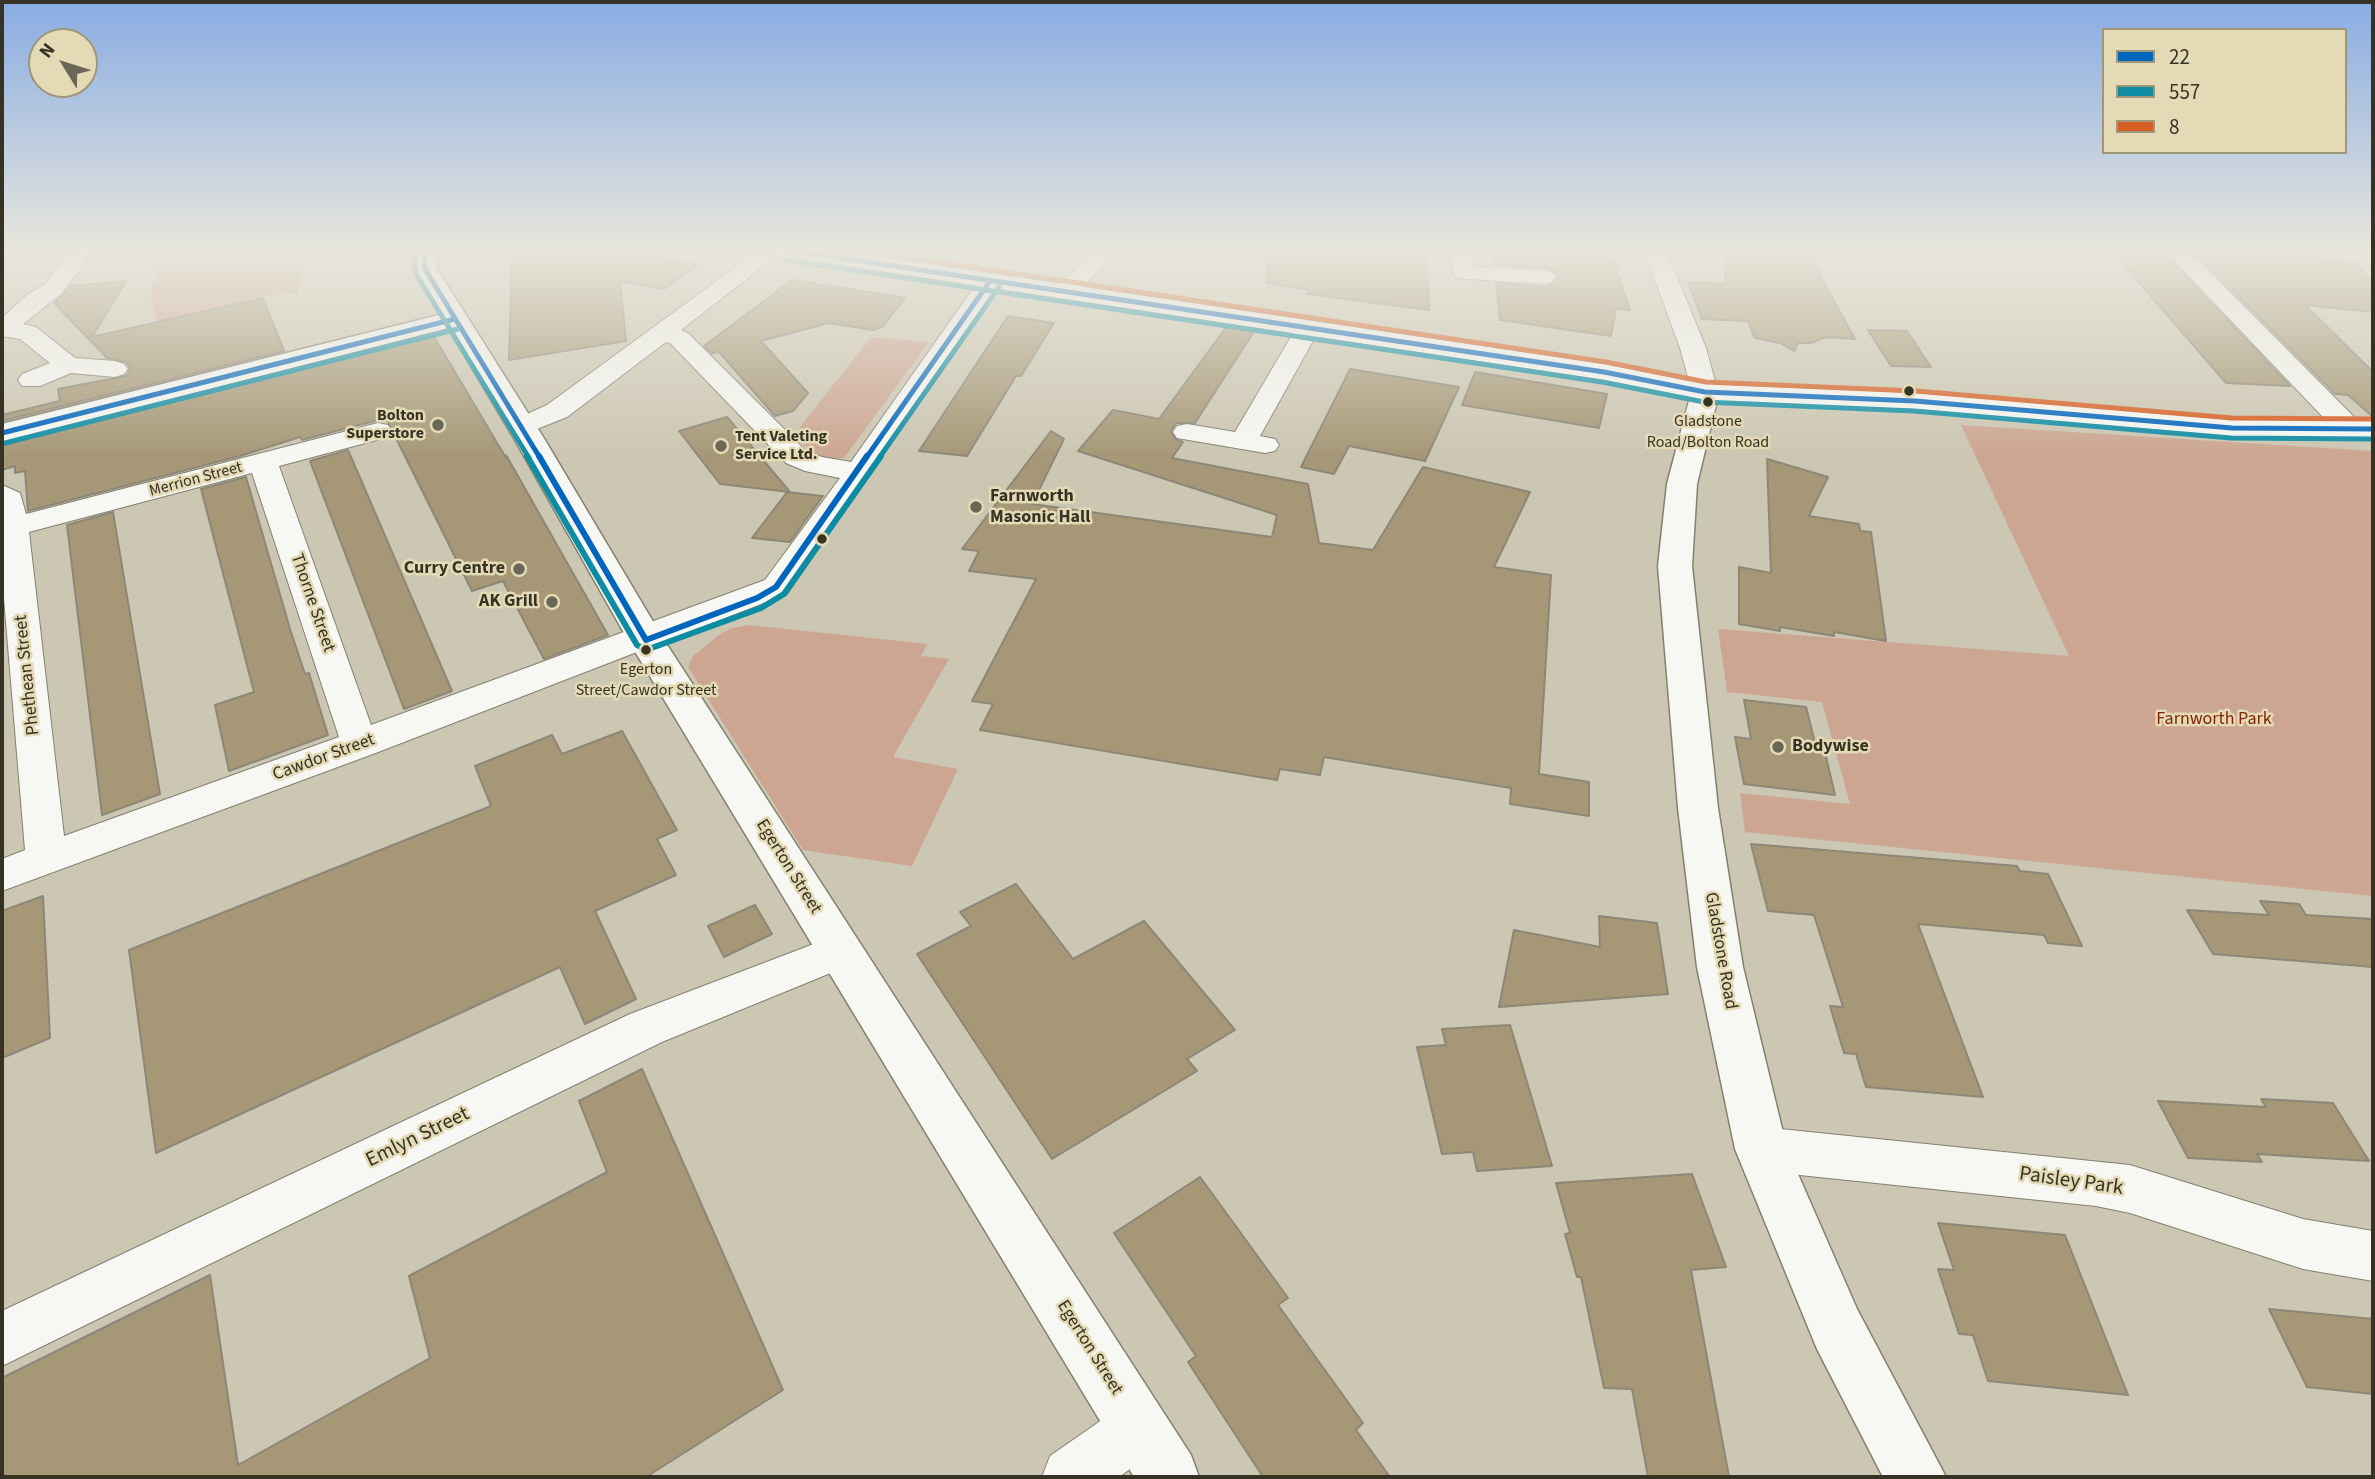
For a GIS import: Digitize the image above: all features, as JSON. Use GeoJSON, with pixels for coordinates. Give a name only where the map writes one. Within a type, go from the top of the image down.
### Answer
{"type":"FeatureCollection","features":[{"type":"Feature","properties":{"kind":"main road","name":"Egerton Street"},"geometry":{"type":"LineString","coordinates":[[455,319],[522,427],[646,640],[1169,1477]]}},
{"type":"Feature","properties":{"kind":"main road"},"geometry":{"type":"LineString","coordinates":[[2,433],[455,319]]}},
{"type":"Feature","properties":{"kind":"main road"},"geometry":{"type":"LineString","coordinates":[[1235,319],[1604,372],[1705,392],[1905,401],[2232,428],[2362,429]]}},
{"type":"Feature","properties":{"kind":"main road","name":"Gladstone Road"},"geometry":{"type":"LineString","coordinates":[[1705,392],[1679,508],[1675,566],[1681,657],[1720,967],[1761,1149],[1837,1329],[1916,1477]]}},
{"type":"Feature","properties":{"kind":"street"},"geometry":{"type":"LineString","coordinates":[[522,427],[557,411],[682,319]]}},
{"type":"Feature","properties":{"kind":"street","name":"Cawdor Street"},"geometry":{"type":"LineString","coordinates":[[2,875],[757,598],[776,587],[964,319]]}},
{"type":"Feature","properties":{"kind":"street"},"geometry":{"type":"LineString","coordinates":[[1682,319],[1705,392]]}},
{"type":"Feature","properties":{"kind":"street"},"geometry":{"type":"LineString","coordinates":[[2247,319],[2362,429]]}},
{"type":"Feature","properties":{"kind":"street"},"geometry":{"type":"LineString","coordinates":[[4,329],[27,332],[68,365]]}},
{"type":"Feature","properties":{"kind":"street"},"geometry":{"type":"LineString","coordinates":[[1187,432],[1254,443],[1307,330]]}},
{"type":"Feature","properties":{"kind":"street"},"geometry":{"type":"LineString","coordinates":[[665,332],[679,338],[796,457],[815,465],[859,472]]}},
{"type":"Feature","properties":{"kind":"street"},"geometry":{"type":"LineString","coordinates":[[31,380],[68,365],[115,369]]}},
{"type":"Feature","properties":{"kind":"street","name":"Merrion Street"},"geometry":{"type":"LineString","coordinates":[[13,527],[378,430]]}},
{"type":"Feature","properties":{"kind":"street","name":"Thorne Street"},"geometry":{"type":"LineString","coordinates":[[263,461],[360,745]]}},
{"type":"Feature","properties":{"kind":"street","name":"Phethean Street"},"geometry":{"type":"LineString","coordinates":[[2,494],[9,499],[13,527],[46,859]]}},
{"type":"Feature","properties":{"kind":"street","name":"Emlyn Street"},"geometry":{"type":"LineString","coordinates":[[2,1339],[646,1028],[841,951]]}},
{"type":"Feature","properties":{"kind":"street","name":"Paisley Park"},"geometry":{"type":"LineString","coordinates":[[1761,1149],[2096,1182],[2130,1189],[2303,1244],[2373,1256]]}},
{"type":"Feature","properties":{"kind":"street"},"geometry":{"type":"LineString","coordinates":[[1071,1477],[1139,1429]]}},
{"type":"Feature","properties":{"kind":"green space"},"geometry":{"type":"Polygon","coordinates":[[[871,337],[929,342],[844,458],[821,459],[793,436],[871,337]]]}},
{"type":"Feature","properties":{"kind":"green space","name":"Farnworth Park"},"geometry":{"type":"Polygon","coordinates":[[[1961,425],[2373,451],[2373,896],[1745,832],[1740,793],[1850,804],[1822,702],[1727,692],[1718,629],[2069,656],[1961,425]]]}},
{"type":"Feature","properties":{"kind":"green space"},"geometry":{"type":"Polygon","coordinates":[[[749,625],[928,644],[921,656],[949,659],[893,757],[958,769],[912,866],[803,850],[688,667],[693,656],[719,635],[732,628],[749,625]]]}},
{"type":"Feature","properties":{"kind":"building"},"geometry":{"type":"Polygon","coordinates":[[[69,319],[103,319],[92,337],[171,319],[271,319],[284,351],[2,421],[2,415],[60,401],[58,389],[126,376],[131,369],[126,362],[107,358],[69,319]]]}},
{"type":"Feature","properties":{"kind":"building"},"geometry":{"type":"Polygon","coordinates":[[[510,319],[624,319],[626,341],[509,360],[510,319]]]}},
{"type":"Feature","properties":{"kind":"building"},"geometry":{"type":"Polygon","coordinates":[[[740,319],[888,319],[883,326],[873,330],[829,323],[761,341],[808,393],[793,411],[775,416],[719,352],[712,353],[704,346],[740,319]]]}},
{"type":"Feature","properties":{"kind":"building"},"geometry":{"type":"Polygon","coordinates":[[[1006,319],[1054,323],[1021,376],[1016,376],[967,456],[919,451],[1006,319]]]}},
{"type":"Feature","properties":{"kind":"building"},"geometry":{"type":"Polygon","coordinates":[[[1500,319],[1614,319],[1611,336],[1500,319]]]}},
{"type":"Feature","properties":{"kind":"building"},"geometry":{"type":"Polygon","coordinates":[[[1702,319],[1844,319],[1855,339],[1826,337],[1811,343],[1798,343],[1794,351],[1780,343],[1755,338],[1748,321],[1702,319]]]}},
{"type":"Feature","properties":{"kind":"building"},"geometry":{"type":"Polygon","coordinates":[[[2171,319],[2226,319],[2290,386],[2226,383],[2171,319]]]}},
{"type":"Feature","properties":{"kind":"building"},"geometry":{"type":"Polygon","coordinates":[[[2261,319],[2319,319],[2373,372],[2373,417],[2348,395],[2335,394],[2261,319]]]}},
{"type":"Feature","properties":{"kind":"building"},"geometry":{"type":"Polygon","coordinates":[[[1227,326],[1255,330],[1195,423],[1176,423],[1171,431],[1175,439],[1183,442],[1172,458],[1308,484],[1319,543],[1373,550],[1423,467],[1530,492],[1494,567],[1551,575],[1539,774],[1589,782],[1589,816],[1510,804],[1511,788],[1324,757],[1320,775],[1280,769],[1277,780],[980,730],[993,704],[972,701],[1036,579],[969,571],[979,551],[962,549],[1051,431],[1064,439],[1032,504],[1272,537],[1277,515],[1078,451],[1113,410],[1159,419],[1227,326]]]}},
{"type":"Feature","properties":{"kind":"building"},"geometry":{"type":"Polygon","coordinates":[[[1868,330],[1907,331],[1931,367],[1891,366],[1868,330]]]}},
{"type":"Feature","properties":{"kind":"building"},"geometry":{"type":"Polygon","coordinates":[[[433,335],[506,458],[506,455],[608,635],[544,659],[503,581],[472,591],[386,418],[302,440],[300,437],[240,456],[28,511],[25,471],[15,473],[15,466],[2,470],[2,444],[433,335]]]}},
{"type":"Feature","properties":{"kind":"building"},"geometry":{"type":"Polygon","coordinates":[[[1350,369],[1459,387],[1425,461],[1349,446],[1334,474],[1301,467],[1350,369]]]}},
{"type":"Feature","properties":{"kind":"building"},"geometry":{"type":"Polygon","coordinates":[[[1475,372],[1607,394],[1599,428],[1462,405],[1475,372]]]}},
{"type":"Feature","properties":{"kind":"building","name":"Tent Valeting Service Ltd."},"geometry":{"type":"Polygon","coordinates":[[[727,417],[790,492],[720,484],[679,431],[727,417]]]}},
{"type":"Feature","properties":{"kind":"building"},"geometry":{"type":"Polygon","coordinates":[[[348,450],[452,691],[404,709],[310,461],[348,450]]]}},
{"type":"Feature","properties":{"kind":"building"},"geometry":{"type":"Polygon","coordinates":[[[1767,459],[1828,477],[1809,516],[1859,524],[1860,531],[1871,532],[1886,641],[1834,632],[1834,636],[1780,627],[1780,631],[1739,624],[1739,567],[1771,573],[1767,459]]]}},
{"type":"Feature","properties":{"kind":"building"},"geometry":{"type":"Polygon","coordinates":[[[246,477],[290,629],[305,674],[309,673],[328,735],[229,771],[215,705],[254,692],[201,489],[246,477]]]}},
{"type":"Feature","properties":{"kind":"building"},"geometry":{"type":"Polygon","coordinates":[[[787,492],[823,496],[790,542],[752,538],[787,492]]]}},
{"type":"Feature","properties":{"kind":"building"},"geometry":{"type":"Polygon","coordinates":[[[113,512],[160,794],[102,815],[67,525],[113,512]]]}},
{"type":"Feature","properties":{"kind":"building","name":"Bodywise"},"geometry":{"type":"Polygon","coordinates":[[[1744,700],[1806,707],[1816,747],[1824,748],[1835,795],[1744,784],[1735,737],[1751,739],[1744,700]]]}},
{"type":"Feature","properties":{"kind":"building"},"geometry":{"type":"Polygon","coordinates":[[[622,731],[677,830],[657,839],[676,875],[595,911],[636,999],[585,1024],[560,967],[156,1153],[129,950],[491,806],[475,766],[552,735],[562,754],[622,731]]]}},
{"type":"Feature","properties":{"kind":"building"},"geometry":{"type":"Polygon","coordinates":[[[1751,844],[2017,866],[2020,871],[2048,874],[2082,946],[2048,943],[2044,935],[1918,924],[1983,1097],[1866,1087],[1856,1054],[1844,1053],[1830,1006],[1843,1007],[1814,915],[1768,911],[1751,844]]]}},
{"type":"Feature","properties":{"kind":"building"},"geometry":{"type":"Polygon","coordinates":[[[1016,884],[1073,959],[1144,921],[1235,1030],[1187,1059],[1197,1071],[1052,1159],[917,954],[971,926],[960,912],[1016,884]]]}},
{"type":"Feature","properties":{"kind":"building"},"geometry":{"type":"Polygon","coordinates":[[[43,896],[50,1038],[2,1058],[2,911],[43,896]]]}},
{"type":"Feature","properties":{"kind":"building"},"geometry":{"type":"Polygon","coordinates":[[[2260,901],[2299,904],[2306,915],[2373,919],[2373,967],[2213,954],[2187,910],[2269,915],[2260,901]]]}},
{"type":"Feature","properties":{"kind":"building"},"geometry":{"type":"Polygon","coordinates":[[[755,905],[772,934],[724,957],[708,926],[755,905]]]}},
{"type":"Feature","properties":{"kind":"building"},"geometry":{"type":"Polygon","coordinates":[[[1599,916],[1657,923],[1668,994],[1499,1007],[1514,930],[1600,947],[1599,916]]]}},
{"type":"Feature","properties":{"kind":"building"},"geometry":{"type":"Polygon","coordinates":[[[1510,1025],[1552,1166],[1477,1171],[1473,1152],[1442,1154],[1417,1047],[1446,1045],[1442,1029],[1510,1025]]]}},
{"type":"Feature","properties":{"kind":"building"},"geometry":{"type":"Polygon","coordinates":[[[642,1069],[783,1390],[646,1477],[2,1477],[2,1378],[210,1275],[238,1465],[430,1358],[409,1276],[607,1172],[579,1101],[642,1069]]]}},
{"type":"Feature","properties":{"kind":"building"},"geometry":{"type":"Polygon","coordinates":[[[2261,1099],[2333,1103],[2369,1161],[2257,1154],[2262,1162],[2188,1158],[2158,1101],[2266,1107],[2261,1099]]]}},
{"type":"Feature","properties":{"kind":"building"},"geometry":{"type":"Polygon","coordinates":[[[1692,1174],[1726,1267],[1691,1270],[1729,1477],[1648,1477],[1632,1389],[1604,1388],[1581,1277],[1577,1277],[1565,1234],[1570,1233],[1556,1183],[1692,1174]]]}},
{"type":"Feature","properties":{"kind":"building"},"geometry":{"type":"Polygon","coordinates":[[[1200,1177],[1288,1298],[1278,1305],[1363,1423],[1356,1430],[1390,1477],[1263,1477],[1188,1362],[1196,1356],[1114,1233],[1200,1177]]]}},
{"type":"Feature","properties":{"kind":"building"},"geometry":{"type":"Polygon","coordinates":[[[1938,1223],[2065,1235],[2128,1395],[1988,1381],[1973,1335],[1959,1334],[1938,1269],[1954,1270],[1938,1223]]]}},
{"type":"Feature","properties":{"kind":"building"},"geometry":{"type":"Polygon","coordinates":[[[2269,1309],[2373,1319],[2373,1394],[2307,1387],[2269,1309]]]}},
{"type":"Feature","properties":{"kind":"transit line","name":"557"},"geometry":{"type":"LineString","coordinates":[[444,319],[521,445],[637,645],[646,650],[761,608],[784,594],[977,319]]}},
{"type":"Feature","properties":{"kind":"transit line","name":"22"},"geometry":{"type":"LineString","coordinates":[[2,433],[455,319]]}},
{"type":"Feature","properties":{"kind":"transit line","name":"22"},"geometry":{"type":"LineString","coordinates":[[456,319],[530,440],[646,640],[757,598],[776,587],[963,319]]}},
{"type":"Feature","properties":{"kind":"transit line","name":"557"},"geometry":{"type":"LineString","coordinates":[[1180,319],[1602,382],[1704,402],[1914,411],[2231,438],[2373,439]]}},
{"type":"Feature","properties":{"kind":"transit line","name":"22"},"geometry":{"type":"LineString","coordinates":[[1249,319],[1604,372],[1705,392],[1915,401],[2232,428],[2373,429]]}},
{"type":"Feature","properties":{"kind":"transit line","name":"8"},"geometry":{"type":"LineString","coordinates":[[1319,319],[1606,362],[1706,382],[1916,391],[2232,418],[2373,419]]}},
{"type":"Feature","properties":{"kind":"transit line","name":"557"},"geometry":{"type":"LineString","coordinates":[[5,443],[458,329]]}},
{"type":"Feature","properties":{"kind":"place","name":"Gladstone Road/Bolton Road"},"geometry":{"type":"Point","coordinates":[1708,402]}},
{"type":"Feature","properties":{"kind":"place","name":"Bolton Superstore"},"geometry":{"type":"Point","coordinates":[438,425]}},
{"type":"Feature","properties":{"kind":"place","name":"Tent Valeting Service Ltd."},"geometry":{"type":"Point","coordinates":[721,446]}},
{"type":"Feature","properties":{"kind":"place","name":"Farnworth Masonic Hall"},"geometry":{"type":"Point","coordinates":[976,507]}},
{"type":"Feature","properties":{"kind":"place","name":"Curry Centre"},"geometry":{"type":"Point","coordinates":[519,569]}},
{"type":"Feature","properties":{"kind":"place","name":"AK Grill"},"geometry":{"type":"Point","coordinates":[552,602]}},
{"type":"Feature","properties":{"kind":"place","name":"Egerton Street/Cawdor Street"},"geometry":{"type":"Point","coordinates":[646,650]}},
{"type":"Feature","properties":{"kind":"place","name":"Bodywise"},"geometry":{"type":"Point","coordinates":[1778,747]}}]}
